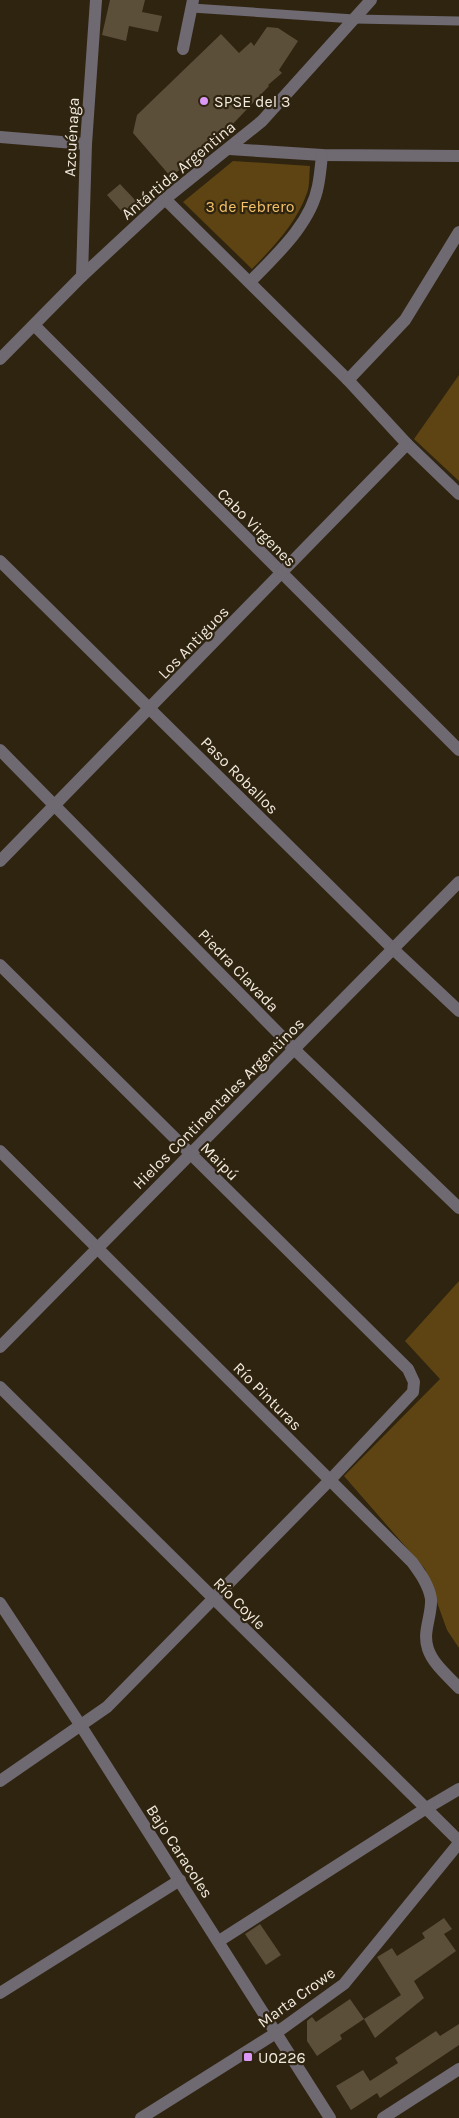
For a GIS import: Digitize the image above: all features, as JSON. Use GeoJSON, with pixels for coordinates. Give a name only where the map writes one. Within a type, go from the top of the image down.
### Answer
{"type":"FeatureCollection","features":[{"type":"Feature","properties":{"kind":"street","name":"Azcuénaga"},"geometry":{"type":"LineString","coordinates":[[82,276],[86,144],[96,0]]}},
{"type":"Feature","properties":{"kind":"street","name":"Antártida Argentina"},"geometry":{"type":"LineString","coordinates":[[0,359],[82,276],[165,199],[262,121],[371,0]]}},
{"type":"Feature","properties":{"kind":"street"},"geometry":{"type":"LineString","coordinates":[[183,49],[192,4]]}},
{"type":"Feature","properties":{"kind":"street"},"geometry":{"type":"LineString","coordinates":[[0,137],[86,144]]}},
{"type":"Feature","properties":{"kind":"street"},"geometry":{"type":"LineString","coordinates":[[229,149],[322,155],[459,156]]}},
{"type":"Feature","properties":{"kind":"street"},"geometry":{"type":"LineString","coordinates":[[250,282],[283,248],[304,220],[318,187],[322,155]]}},
{"type":"Feature","properties":{"kind":"street"},"geometry":{"type":"LineString","coordinates":[[165,199],[348,380],[407,444],[459,494]]}},
{"type":"Feature","properties":{"kind":"street"},"geometry":{"type":"LineString","coordinates":[[348,380],[405,320],[459,232]]}},
{"type":"Feature","properties":{"kind":"street","name":"Cabo Virgenes"},"geometry":{"type":"LineString","coordinates":[[34,325],[459,750]]}},
{"type":"Feature","properties":{"kind":"street","name":"Los Antiguos"},"geometry":{"type":"LineString","coordinates":[[0,861],[150,710],[407,444]]}},
{"type":"Feature","properties":{"kind":"street","name":"Paso Roballos"},"geometry":{"type":"LineString","coordinates":[[0,561],[392,948],[459,1011]]}},
{"type":"Feature","properties":{"kind":"street","name":"Piedra Clavada"},"geometry":{"type":"LineString","coordinates":[[0,750],[294,1049],[459,1208]]}},
{"type":"Feature","properties":{"kind":"street","name":"Hielos Continentales Argentinos"},"geometry":{"type":"LineString","coordinates":[[0,1347],[459,882]]}},
{"type":"Feature","properties":{"kind":"street","name":"Maipú"},"geometry":{"type":"LineString","coordinates":[[0,965],[408,1369],[414,1382],[413,1392],[330,1480]]}},
{"type":"Feature","properties":{"kind":"street","name":"Río Pinturas"},"geometry":{"type":"LineString","coordinates":[[0,1151],[412,1562],[426,1582],[431,1600],[426,1633],[427,1647],[432,1660],[459,1688]]}},
{"type":"Feature","properties":{"kind":"street","name":"Río Coyle"},"geometry":{"type":"LineString","coordinates":[[0,1387],[459,1842]]}},
{"type":"Feature","properties":{"kind":"street"},"geometry":{"type":"LineString","coordinates":[[0,1781],[107,1707],[330,1480]]}},
{"type":"Feature","properties":{"kind":"street","name":"Bajo Caracoles"},"geometry":{"type":"LineString","coordinates":[[0,1604],[180,1880],[330,2118]]}},
{"type":"Feature","properties":{"kind":"street"},"geometry":{"type":"LineString","coordinates":[[219,1941],[459,1789]]}},
{"type":"Feature","properties":{"kind":"street","name":"Marta Crowe"},"geometry":{"type":"LineString","coordinates":[[141,2118],[276,2033],[344,1984],[459,1842]]}},
{"type":"Feature","properties":{"kind":"street"},"geometry":{"type":"LineString","coordinates":[[0,1993],[180,1880]]}},
{"type":"Feature","properties":{"kind":"street"},"geometry":{"type":"LineString","coordinates":[[383,2118],[459,2069]]}},
{"type":"Feature","properties":{"kind":"lane"},"geometry":{"type":"LineString","coordinates":[[192,4],[354,19],[459,21]]}},
{"type":"Feature","properties":{"kind":"green space","name":"3 de Febrero"},"geometry":{"type":"Polygon","coordinates":[[[233,161],[310,166],[308,190],[297,215],[284,234],[252,269],[183,202],[233,161]]]}},
{"type":"Feature","properties":{"kind":"green space"},"geometry":{"type":"Polygon","coordinates":[[[459,375],[459,481],[414,439],[459,375]]]}},
{"type":"Feature","properties":{"kind":"green space"},"geometry":{"type":"Polygon","coordinates":[[[459,1281],[459,1648],[447,1630],[425,1569],[344,1476],[440,1379],[405,1341],[459,1281]]]}},
{"type":"Feature","properties":{"kind":"building"},"geometry":{"type":"Polygon","coordinates":[[[110,0],[145,0],[142,12],[162,16],[158,32],[129,26],[126,41],[102,35],[110,0]]]}},
{"type":"Feature","properties":{"kind":"building","name":"SPSE del 3"},"geometry":{"type":"Polygon","coordinates":[[[267,27],[278,28],[298,41],[279,70],[282,73],[268,85],[229,128],[171,177],[133,133],[137,115],[221,34],[239,53],[251,42],[254,46],[267,27]]]}},
{"type":"Feature","properties":{"kind":"building"},"geometry":{"type":"Polygon","coordinates":[[[120,184],[136,201],[123,213],[107,195],[120,184]]]}},
{"type":"Feature","properties":{"kind":"building"},"geometry":{"type":"Polygon","coordinates":[[[444,1918],[452,1929],[444,1934],[456,1951],[414,1981],[424,1998],[375,2038],[364,2019],[401,1995],[377,1957],[392,1948],[397,1956],[425,1938],[422,1933],[444,1918]]]}},
{"type":"Feature","properties":{"kind":"building"},"geometry":{"type":"Polygon","coordinates":[[[260,1924],[281,1955],[266,1965],[245,1934],[260,1924]]]}},
{"type":"Feature","properties":{"kind":"building"},"geometry":{"type":"Polygon","coordinates":[[[350,1999],[364,2019],[340,2035],[342,2039],[317,2056],[307,2041],[307,2021],[312,2017],[316,2022],[350,1999]]]}},
{"type":"Feature","properties":{"kind":"building"},"geometry":{"type":"Polygon","coordinates":[[[459,2024],[459,2045],[380,2098],[377,2093],[351,2110],[336,2086],[363,2070],[370,2081],[398,2063],[395,2058],[436,2031],[440,2036],[459,2024]]]}},
{"type":"Feature","properties":{"kind":"place","name":"SPSE del 3"},"geometry":{"type":"Point","coordinates":[204,101]}},
{"type":"Feature","properties":{"kind":"place","name":"U0226"},"geometry":{"type":"Point","coordinates":[248,2057]}}]}
